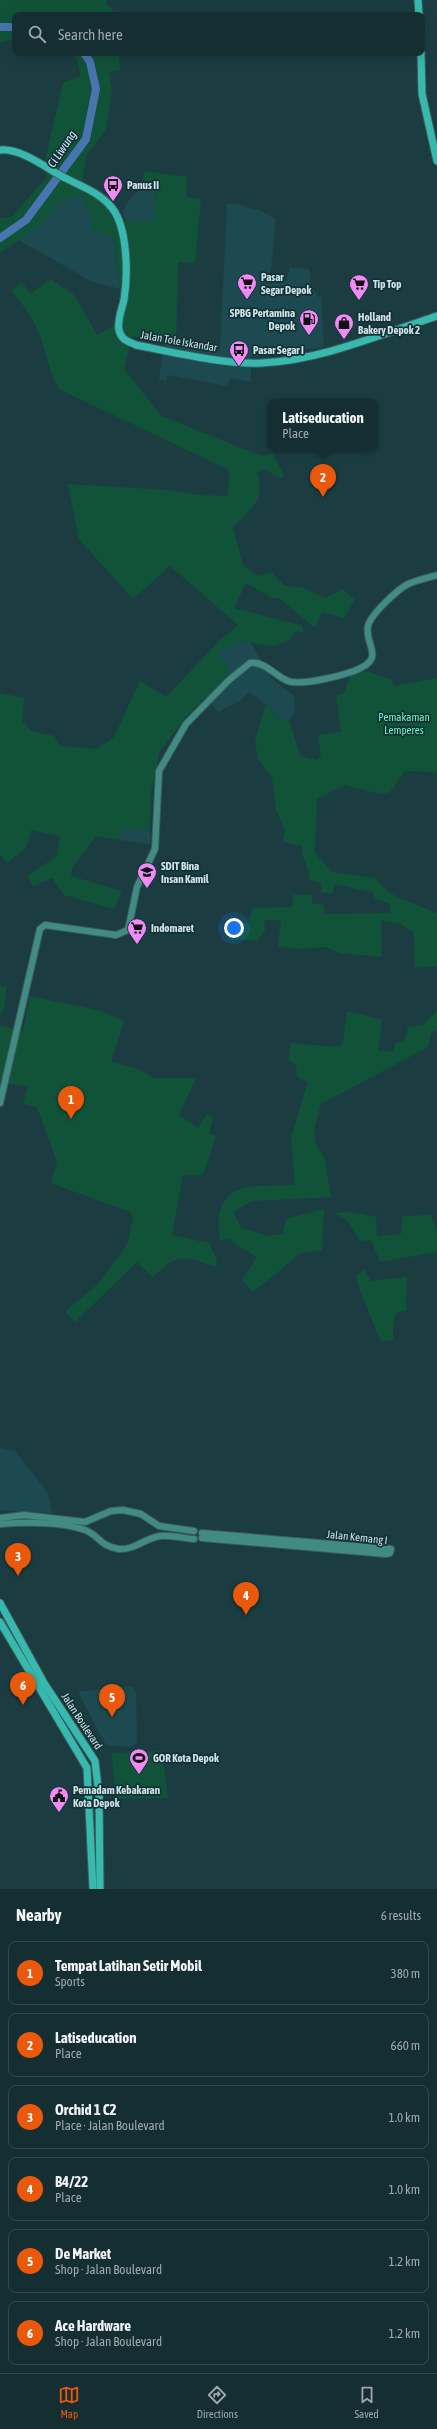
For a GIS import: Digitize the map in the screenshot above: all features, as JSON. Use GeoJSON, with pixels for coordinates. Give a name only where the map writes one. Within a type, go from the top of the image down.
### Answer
{"type":"FeatureCollection","features":[{"type":"Feature","properties":{"kind":"main road"},"geometry":{"type":"LineString","coordinates":[[418,0],[419,12]]}},
{"type":"Feature","properties":{"kind":"main road"},"geometry":{"type":"LineString","coordinates":[[421,56],[422,94],[437,160]]}},
{"type":"Feature","properties":{"kind":"main road","name":"Jalan Tole Iskandar"},"geometry":{"type":"LineString","coordinates":[[0,150],[9,150],[47,168],[103,198],[116,214],[123,241],[127,278],[119,331],[125,340],[136,345],[240,362],[265,363],[337,348],[437,316]]}},
{"type":"Feature","properties":{"kind":"main road","name":"Jalan Boulevard"},"geometry":{"type":"LineString","coordinates":[[0,1603],[44,1683],[92,1756],[98,1775],[100,1889]]}},
{"type":"Feature","properties":{"kind":"main road","name":"Jalan Boulevard"},"geometry":{"type":"LineString","coordinates":[[0,1622],[37,1686],[84,1760],[89,1777],[93,1889]]}},
{"type":"Feature","properties":{"kind":"main road"},"geometry":{"type":"LineString","coordinates":[[90,1797],[99,1796]]}},
{"type":"Feature","properties":{"kind":"street"},"geometry":{"type":"LineString","coordinates":[[0,1103],[40,929],[46,925],[116,935],[128,930],[137,888],[154,849],[159,771],[186,724],[239,671],[249,663],[260,664],[286,680],[298,683],[358,669],[368,662],[372,656],[373,649],[368,627],[374,615],[403,587],[415,581],[437,575]]}},
{"type":"Feature","properties":{"kind":"street"},"geometry":{"type":"LineString","coordinates":[[0,1518],[24,1515],[85,1522],[111,1511],[123,1510],[141,1514],[159,1526],[194,1531],[200,1530],[202,1535],[198,1541],[194,1539],[159,1536],[130,1548],[122,1549],[100,1542],[90,1532],[75,1528],[22,1522],[0,1524]]}},
{"type":"Feature","properties":{"kind":"street"},"geometry":{"type":"LineString","coordinates":[[54,1525],[58,1518]]}},
{"type":"Feature","properties":{"kind":"street"},"geometry":{"type":"LineString","coordinates":[[90,1532],[93,1519]]}},
{"type":"Feature","properties":{"kind":"street"},"geometry":{"type":"LineString","coordinates":[[159,1526],[159,1536]]}},
{"type":"Feature","properties":{"kind":"street"},"geometry":{"type":"LineString","coordinates":[[194,1531],[192,1534],[194,1539]]}},
{"type":"Feature","properties":{"kind":"street","name":"Jalan Kemang I"},"geometry":{"type":"LineString","coordinates":[[202,1535],[391,1549],[390,1552],[386,1554],[202,1535]]}},
{"type":"Feature","properties":{"kind":"shaded area"},"geometry":{"type":"Polygon","coordinates":[[[142,187],[156,189],[153,222],[126,221],[123,211],[127,203],[142,187]]]}},
{"type":"Feature","properties":{"kind":"shaded area"},"geometry":{"type":"Polygon","coordinates":[[[75,195],[85,198],[93,230],[113,237],[120,289],[93,282],[19,240],[41,225],[58,203],[75,195]]]}},
{"type":"Feature","properties":{"kind":"shaded area"},"geometry":{"type":"Polygon","coordinates":[[[227,204],[238,204],[261,211],[276,219],[270,277],[286,281],[290,267],[309,269],[311,285],[318,297],[321,297],[324,347],[251,357],[251,382],[230,378],[227,386],[168,375],[166,381],[159,380],[164,343],[220,351],[227,204]]]}},
{"type":"Feature","properties":{"kind":"shaded area"},"geometry":{"type":"Polygon","coordinates":[[[242,641],[250,642],[271,678],[294,696],[295,712],[289,720],[281,720],[266,704],[249,692],[238,702],[218,712],[206,696],[230,673],[217,652],[242,641]]]}},
{"type":"Feature","properties":{"kind":"shaded area"},"geometry":{"type":"Polygon","coordinates":[[[122,829],[150,830],[150,844],[119,840],[122,829]]]}},
{"type":"Feature","properties":{"kind":"shaded area"},"geometry":{"type":"Polygon","coordinates":[[[0,1448],[15,1451],[48,1493],[52,1513],[0,1510],[0,1448]]]}},
{"type":"Feature","properties":{"kind":"shaded area"},"geometry":{"type":"Polygon","coordinates":[[[126,1686],[132,1687],[136,1693],[137,1743],[130,1747],[106,1745],[78,1692],[126,1686]]]}},
{"type":"Feature","properties":{"kind":"green space"},"geometry":{"type":"Polygon","coordinates":[[[0,0],[107,0],[107,5],[113,10],[113,12],[12,12],[12,41],[8,40],[0,43],[0,0]]]}},
{"type":"Feature","properties":{"kind":"green space"},"geometry":{"type":"Polygon","coordinates":[[[76,56],[119,56],[120,70],[109,72],[112,90],[106,129],[86,157],[81,188],[106,203],[111,216],[126,221],[153,221],[156,189],[142,187],[144,171],[187,177],[186,197],[201,199],[195,263],[178,262],[176,346],[132,336],[124,369],[161,416],[261,456],[273,454],[284,475],[281,479],[264,469],[257,473],[260,482],[258,497],[251,509],[233,527],[243,566],[258,576],[271,572],[284,585],[303,588],[326,598],[343,589],[355,600],[344,618],[322,612],[315,628],[279,598],[272,598],[246,583],[234,608],[302,626],[304,633],[295,631],[289,641],[272,646],[242,641],[217,652],[230,673],[191,711],[160,751],[151,792],[150,830],[122,829],[119,840],[96,836],[72,868],[71,876],[122,891],[114,909],[64,895],[52,878],[33,886],[27,876],[57,856],[60,836],[31,830],[26,848],[7,863],[0,855],[0,693],[24,698],[22,721],[31,731],[54,736],[61,746],[97,749],[114,737],[140,681],[166,697],[219,641],[238,625],[170,566],[133,599],[79,539],[68,484],[167,490],[197,495],[228,496],[229,470],[59,389],[51,371],[36,325],[25,308],[11,291],[22,282],[30,294],[51,279],[74,295],[97,335],[118,323],[120,289],[113,237],[93,230],[85,198],[75,195],[58,203],[41,225],[0,253],[0,218],[12,217],[47,177],[46,156],[63,83],[81,76],[76,56]]]}},
{"type":"Feature","properties":{"kind":"green space","name":"Pemakaman Lemperes"},"geometry":{"type":"Polygon","coordinates":[[[366,671],[392,680],[394,686],[437,678],[437,772],[405,771],[390,792],[380,794],[345,785],[317,799],[315,853],[332,872],[375,878],[387,891],[397,897],[437,913],[437,966],[415,968],[414,933],[399,923],[381,920],[382,957],[341,953],[326,947],[296,949],[278,946],[281,920],[264,920],[265,931],[257,940],[228,940],[231,921],[248,923],[253,908],[292,907],[293,895],[312,895],[312,903],[324,905],[324,914],[390,913],[390,904],[375,898],[372,892],[335,884],[332,894],[321,892],[321,883],[309,879],[302,846],[283,842],[285,831],[276,809],[272,777],[258,759],[255,741],[266,704],[280,720],[289,720],[300,756],[317,760],[321,757],[318,735],[341,732],[336,695],[344,693],[350,676],[366,671]]]}},
{"type":"Feature","properties":{"kind":"green space"},"geometry":{"type":"Polygon","coordinates":[[[0,986],[7,987],[3,1013],[0,1013],[0,986]]]}},
{"type":"Feature","properties":{"kind":"green space"},"geometry":{"type":"Polygon","coordinates":[[[30,996],[101,1011],[124,1021],[111,1062],[139,1069],[153,1078],[196,1078],[179,1115],[198,1128],[207,1114],[213,1118],[209,1134],[216,1136],[203,1175],[183,1175],[172,1235],[209,1243],[217,1261],[215,1267],[188,1258],[182,1258],[169,1263],[153,1277],[137,1262],[75,1322],[65,1312],[98,1284],[128,1243],[133,1217],[130,1212],[51,1183],[57,1162],[37,1107],[23,1104],[28,1087],[0,1082],[0,1026],[23,1031],[30,996]]]}},
{"type":"Feature","properties":{"kind":"green space"},"geometry":{"type":"Polygon","coordinates":[[[347,1011],[382,1020],[378,1050],[392,1052],[396,1043],[405,1040],[408,1027],[423,1025],[437,1011],[437,1030],[431,1033],[428,1047],[321,1104],[314,1130],[317,1147],[324,1156],[331,1197],[252,1201],[233,1212],[242,1228],[267,1236],[283,1234],[286,1219],[324,1209],[322,1250],[301,1253],[253,1292],[242,1280],[257,1257],[228,1239],[220,1240],[219,1220],[222,1206],[228,1196],[238,1190],[249,1187],[295,1185],[291,1137],[308,1082],[297,1077],[296,1065],[289,1060],[290,1043],[339,1047],[343,1042],[347,1011]]]}},
{"type":"Feature","properties":{"kind":"green space"},"geometry":{"type":"Polygon","coordinates":[[[351,1212],[376,1217],[377,1236],[401,1234],[402,1216],[431,1215],[437,1232],[437,1252],[380,1262],[371,1240],[360,1241],[348,1221],[335,1213],[351,1212]]]}},
{"type":"Feature","properties":{"kind":"green space"},"geometry":{"type":"Polygon","coordinates":[[[364,1270],[372,1281],[407,1277],[406,1311],[397,1312],[393,1322],[393,1340],[381,1342],[359,1288],[356,1275],[364,1270]]]}},
{"type":"Feature","properties":{"kind":"green space","name":"GOR Kota Depok"},"geometry":{"type":"Polygon","coordinates":[[[162,1751],[168,1798],[115,1799],[112,1753],[162,1751]]]}},
{"type":"Feature","properties":{"kind":"waterway","name":"Ci Liwung"},"geometry":{"type":"LineString","coordinates":[[0,27],[12,27]]}},
{"type":"Feature","properties":{"kind":"waterway","name":"Ci Liwung"},"geometry":{"type":"LineString","coordinates":[[0,238],[26,220],[86,139],[96,89],[90,62],[86,56]]}},
{"type":"Feature","properties":{"kind":"place","name":"Panus II"},"geometry":{"type":"Point","coordinates":[113,202]}},
{"type":"Feature","properties":{"kind":"place","name":"Pasar Segar Depok"},"geometry":{"type":"Point","coordinates":[247,300]}},
{"type":"Feature","properties":{"kind":"place","name":"Tip Top"},"geometry":{"type":"Point","coordinates":[359,301]}},
{"type":"Feature","properties":{"kind":"place","name":"SPBG Pertamina Depok"},"geometry":{"type":"Point","coordinates":[309,336]}},
{"type":"Feature","properties":{"kind":"place","name":"Holland Bakery Depok 2"},"geometry":{"type":"Point","coordinates":[344,340]}},
{"type":"Feature","properties":{"kind":"place","name":"Pasar Segar I"},"geometry":{"type":"Point","coordinates":[239,367]}},
{"type":"Feature","properties":{"kind":"place","name":"Latiseducation"},"geometry":{"type":"Point","coordinates":[323,497]}},
{"type":"Feature","properties":{"kind":"place","name":"SDIT Bina Insan Kamil"},"geometry":{"type":"Point","coordinates":[147,889]}},
{"type":"Feature","properties":{"kind":"place","name":"Indomaret"},"geometry":{"type":"Point","coordinates":[137,945]}},
{"type":"Feature","properties":{"kind":"place","name":"Tempat Latihan Setir Mobil"},"geometry":{"type":"Point","coordinates":[71,1119]}},
{"type":"Feature","properties":{"kind":"place","name":"Orchid 1 C2"},"geometry":{"type":"Point","coordinates":[18,1576]}},
{"type":"Feature","properties":{"kind":"place","name":"B4/22"},"geometry":{"type":"Point","coordinates":[246,1615]}},
{"type":"Feature","properties":{"kind":"place","name":"Ace Hardware"},"geometry":{"type":"Point","coordinates":[23,1705]}},
{"type":"Feature","properties":{"kind":"place","name":"De Market"},"geometry":{"type":"Point","coordinates":[112,1717]}},
{"type":"Feature","properties":{"kind":"place","name":"GOR Kota Depok"},"geometry":{"type":"Point","coordinates":[139,1775]}},
{"type":"Feature","properties":{"kind":"place","name":"Pemadam Kebakaran Kota Depok"},"geometry":{"type":"Point","coordinates":[59,1813]}}]}
